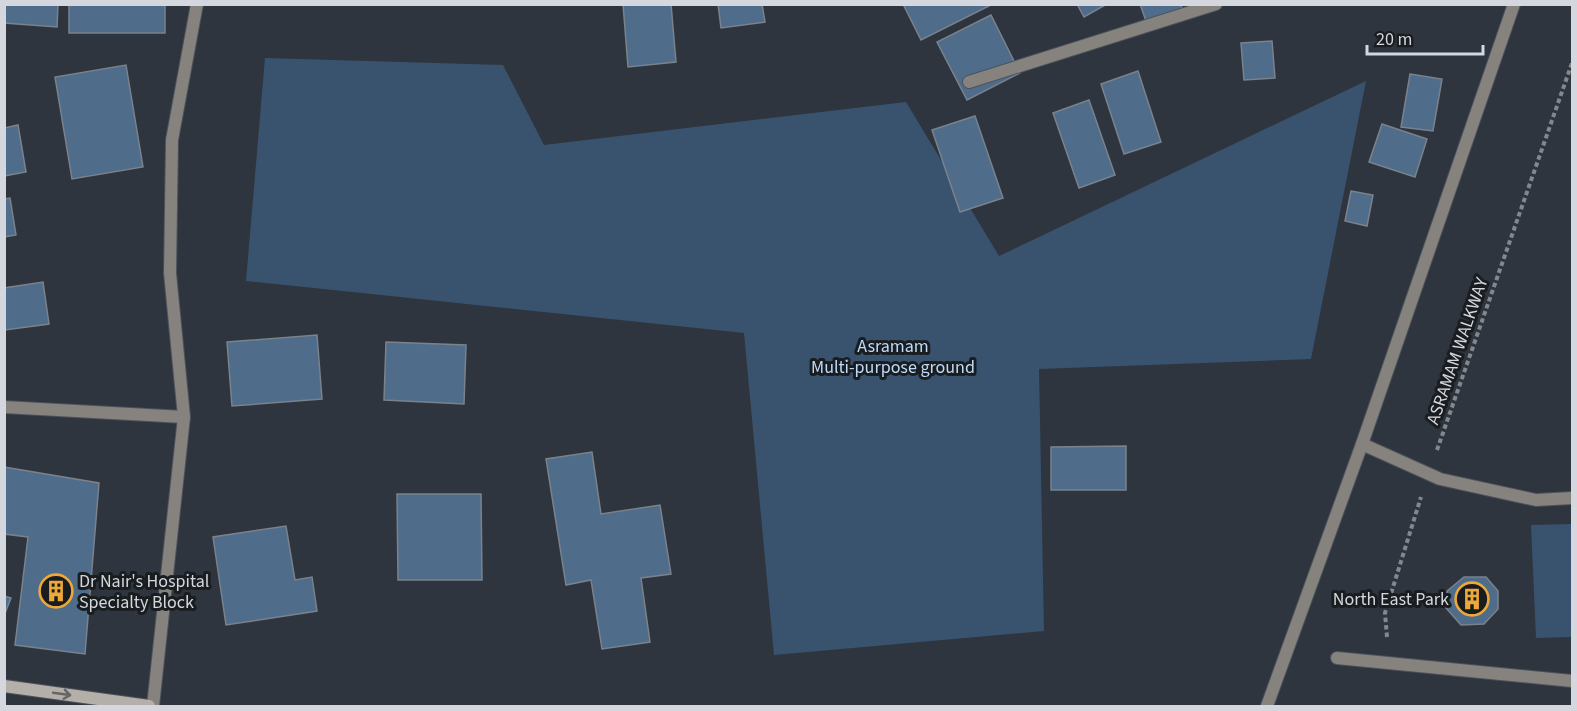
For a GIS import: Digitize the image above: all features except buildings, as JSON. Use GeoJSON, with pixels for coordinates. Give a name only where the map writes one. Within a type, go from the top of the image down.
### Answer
{"type":"FeatureCollection","features":[{"type":"Feature","properties":{"kind":"main road"},"geometry":{"type":"LineString","coordinates":[[4,686],[151,706]]}},
{"type":"Feature","properties":{"kind":"street"},"geometry":{"type":"LineString","coordinates":[[151,706],[184,417],[170,273],[172,140],[197,4]]}},
{"type":"Feature","properties":{"kind":"street"},"geometry":{"type":"LineString","coordinates":[[969,82],[1216,4]]}},
{"type":"Feature","properties":{"kind":"street"},"geometry":{"type":"LineString","coordinates":[[1267,706],[1362,444],[1514,4]]}},
{"type":"Feature","properties":{"kind":"street"},"geometry":{"type":"LineString","coordinates":[[4,407],[184,417]]}},
{"type":"Feature","properties":{"kind":"street"},"geometry":{"type":"LineString","coordinates":[[1362,444],[1440,479],[1536,500],[1572,498]]}},
{"type":"Feature","properties":{"kind":"street"},"geometry":{"type":"LineString","coordinates":[[1337,658],[1572,681]]}},
{"type":"Feature","properties":{"kind":"path","name":"ASRAMAM WALKWAY"},"geometry":{"type":"LineString","coordinates":[[1387,642],[1385,613],[1428,474],[1572,63]]}},
{"type":"Feature","properties":{"kind":"green space","name":"Asramam Multi-purpose ground"},"geometry":{"type":"Polygon","coordinates":[[[265,58],[503,65],[544,145],[906,102],[999,256],[1366,81],[1311,359],[1039,369],[1044,631],[774,655],[744,333],[246,281],[265,58]]]}},
{"type":"Feature","properties":{"kind":"green space"},"geometry":{"type":"Polygon","coordinates":[[[1572,524],[1572,637],[1536,638],[1531,525],[1572,524]]]}},
{"type":"Feature","properties":{"kind":"place","name":"Dr Nair's Hospital Specialty Block"},"geometry":{"type":"Point","coordinates":[56,591]}},
{"type":"Feature","properties":{"kind":"place","name":"North East Park"},"geometry":{"type":"Point","coordinates":[1472,599]}}]}
